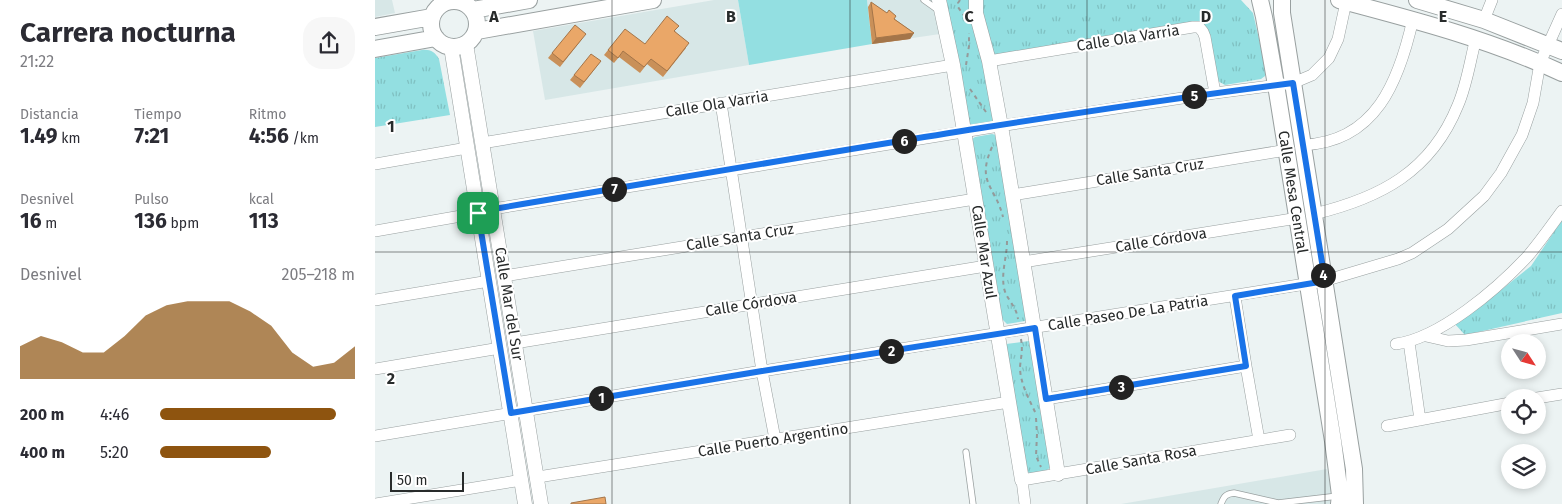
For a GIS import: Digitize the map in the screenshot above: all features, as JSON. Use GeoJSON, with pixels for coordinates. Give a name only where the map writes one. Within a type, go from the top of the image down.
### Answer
{"type":"FeatureCollection","features":[{"type":"Feature","properties":{"kind":"main road"},"geometry":{"type":"LineString","coordinates":[[375,27],[438,7],[450,1],[458,0],[467,4],[482,5],[529,0]]}},
{"type":"Feature","properties":{"kind":"main road"},"geometry":{"type":"LineString","coordinates":[[477,31],[653,0]]}},
{"type":"Feature","properties":{"kind":"main road","name":"Calle Mesa Central"},"geometry":{"type":"LineString","coordinates":[[1260,0],[1287,150],[1335,450],[1347,500]]}},
{"type":"Feature","properties":{"kind":"main road","name":"Calle Mesa Central"},"geometry":{"type":"LineString","coordinates":[[1282,0],[1281,13],[1354,469],[1347,500]]}},
{"type":"Feature","properties":{"kind":"main road"},"geometry":{"type":"LineString","coordinates":[[1418,0],[1484,20],[1555,48]]}},
{"type":"Feature","properties":{"kind":"main road"},"geometry":{"type":"LineString","coordinates":[[1343,1],[1476,38],[1562,73]]}},
{"type":"Feature","properties":{"kind":"main road"},"geometry":{"type":"LineString","coordinates":[[438,7],[432,28],[436,38],[445,46],[458,46],[472,39],[477,31],[477,20],[482,5]]}},
{"type":"Feature","properties":{"kind":"main road"},"geometry":{"type":"LineString","coordinates":[[375,49],[436,38]]}},
{"type":"Feature","properties":{"kind":"street"},"geometry":{"type":"LineString","coordinates":[[976,0],[976,14],[989,61],[997,126],[1013,195],[1059,474]]}},
{"type":"Feature","properties":{"kind":"street"},"geometry":{"type":"LineString","coordinates":[[1484,20],[1492,0]]}},
{"type":"Feature","properties":{"kind":"street"},"geometry":{"type":"LineString","coordinates":[[375,231],[493,209],[997,126],[1293,83],[1312,75],[1329,58],[1338,39],[1343,1]]}},
{"type":"Feature","properties":{"kind":"street","name":"Calle Mar Azul"},"geometry":{"type":"LineString","coordinates":[[941,7],[953,65],[1025,504]]}},
{"type":"Feature","properties":{"kind":"street","name":"Calle Paseo De La Patria"},"geometry":{"type":"LineString","coordinates":[[375,436],[762,371],[1308,284],[1398,260],[1448,229],[1485,196],[1501,173],[1522,135],[1533,103],[1540,63],[1555,48],[1562,14]]}},
{"type":"Feature","properties":{"kind":"street"},"geometry":{"type":"LineString","coordinates":[[1303,145],[1319,144],[1341,137],[1363,123],[1377,110],[1390,90],[1399,70],[1413,19]]}},
{"type":"Feature","properties":{"kind":"street","name":"Calle Ola Varria"},"geometry":{"type":"LineString","coordinates":[[989,61],[1199,27],[1205,37],[1215,93]]}},
{"type":"Feature","properties":{"kind":"street"},"geometry":{"type":"LineString","coordinates":[[1314,214],[1344,206],[1386,188],[1410,172],[1425,158],[1444,133],[1458,106],[1476,38]]}},
{"type":"Feature","properties":{"kind":"street","name":"Calle Mar del Sur"},"geometry":{"type":"LineString","coordinates":[[458,46],[482,143],[541,504]]}},
{"type":"Feature","properties":{"kind":"street","name":"Calle Mar del Sur"},"geometry":{"type":"LineString","coordinates":[[458,46],[467,148],[525,504]]}},
{"type":"Feature","properties":{"kind":"street","name":"Calle Ola Varria"},"geometry":{"type":"LineString","coordinates":[[482,143],[953,65]]}},
{"type":"Feature","properties":{"kind":"street"},"geometry":{"type":"LineString","coordinates":[[721,104],[762,371],[775,439]]}},
{"type":"Feature","properties":{"kind":"street"},"geometry":{"type":"LineString","coordinates":[[375,164],[467,148]]}},
{"type":"Feature","properties":{"kind":"street","name":"Calle Santa Cruz"},"geometry":{"type":"LineString","coordinates":[[1013,195],[1287,150]]}},
{"type":"Feature","properties":{"kind":"street","name":"Calle Santa Cruz"},"geometry":{"type":"LineString","coordinates":[[504,276],[975,199]]}},
{"type":"Feature","properties":{"kind":"street"},"geometry":{"type":"LineString","coordinates":[[1396,344],[1426,336],[1465,310],[1518,266],[1533,250],[1562,211]]}},
{"type":"Feature","properties":{"kind":"street","name":"Calle Córdova"},"geometry":{"type":"LineString","coordinates":[[1023,262],[1298,218]]}},
{"type":"Feature","properties":{"kind":"street","name":"Calle Córdova"},"geometry":{"type":"LineString","coordinates":[[515,343],[986,266]]}},
{"type":"Feature","properties":{"kind":"street"},"geometry":{"type":"LineString","coordinates":[[375,300],[489,281]]}},
{"type":"Feature","properties":{"kind":"street"},"geometry":{"type":"LineString","coordinates":[[1235,296],[1259,440]]}},
{"type":"Feature","properties":{"kind":"street"},"geometry":{"type":"LineString","coordinates":[[1426,336],[1448,341],[1466,340],[1562,324]]}},
{"type":"Feature","properties":{"kind":"street"},"geometry":{"type":"LineString","coordinates":[[1409,342],[1420,420]]}},
{"type":"Feature","properties":{"kind":"street"},"geometry":{"type":"LineString","coordinates":[[375,369],[500,348]]}},
{"type":"Feature","properties":{"kind":"street"},"geometry":{"type":"LineString","coordinates":[[1046,399],[1246,366]]}},
{"type":"Feature","properties":{"kind":"street"},"geometry":{"type":"LineString","coordinates":[[1546,397],[1562,394]]}},
{"type":"Feature","properties":{"kind":"street","name":"Calle Puerto Argentino"},"geometry":{"type":"LineString","coordinates":[[538,477],[1009,402]]}},
{"type":"Feature","properties":{"kind":"street"},"geometry":{"type":"LineString","coordinates":[[1387,426],[1501,405]]}},
{"type":"Feature","properties":{"kind":"street","name":"Calle Santa Rosa"},"geometry":{"type":"LineString","coordinates":[[1022,480],[1289,435]]}},
{"type":"Feature","properties":{"kind":"street"},"geometry":{"type":"LineString","coordinates":[[375,504],[522,480]]}},
{"type":"Feature","properties":{"kind":"lane"},"geometry":{"type":"LineString","coordinates":[[924,0],[941,7]]}},
{"type":"Feature","properties":{"kind":"lane"},"geometry":{"type":"LineString","coordinates":[[966,452],[973,504]]}},
{"type":"Feature","properties":{"kind":"lane"},"geometry":{"type":"LineString","coordinates":[[1221,504],[1223,498],[1228,493],[1278,503],[1311,500],[1347,500]]}},
{"type":"Feature","properties":{"kind":"path"},"geometry":{"type":"LineString","coordinates":[[961,0],[958,2],[958,7],[968,22]]}},
{"type":"Feature","properties":{"kind":"path"},"geometry":{"type":"LineString","coordinates":[[966,72],[969,30]]}},
{"type":"Feature","properties":{"kind":"path"},"geometry":{"type":"LineString","coordinates":[[968,85],[997,126],[994,143],[987,159],[985,176],[1004,219]]}},
{"type":"Feature","properties":{"kind":"path"},"geometry":{"type":"LineString","coordinates":[[1007,237],[1007,252],[1003,267],[1004,290],[1017,310],[1023,351],[1020,368],[1025,390],[1036,414],[1036,456],[1041,466],[1042,477]]}},
{"type":"Feature","properties":{"kind":"shaded area"},"geometry":{"type":"Polygon","coordinates":[[[375,0],[392,0],[395,13],[375,17],[375,0]]]}},
{"type":"Feature","properties":{"kind":"shaded area"},"geometry":{"type":"Polygon","coordinates":[[[714,0],[738,0],[749,65],[545,100],[533,31],[714,0]]]}},
{"type":"Feature","properties":{"kind":"shaded area"},"geometry":{"type":"Polygon","coordinates":[[[867,0],[935,0],[940,34],[872,44],[867,0]]]}},
{"type":"Feature","properties":{"kind":"shaded area"},"geometry":{"type":"Polygon","coordinates":[[[1327,469],[1331,490],[1330,504],[1121,504],[1327,469]]]}},
{"type":"Feature","properties":{"kind":"green space"},"geometry":{"type":"Polygon","coordinates":[[[738,0],[867,0],[872,44],[749,65],[738,0]]]}},
{"type":"Feature","properties":{"kind":"green space"},"geometry":{"type":"Polygon","coordinates":[[[944,0],[972,0],[994,121],[968,127],[944,0]]]}},
{"type":"Feature","properties":{"kind":"green space"},"geometry":{"type":"Polygon","coordinates":[[[982,0],[1241,0],[1253,13],[1266,69],[1265,76],[1261,79],[1225,85],[1216,80],[1207,29],[995,55],[984,29],[982,0]]]}},
{"type":"Feature","properties":{"kind":"green space"},"geometry":{"type":"Polygon","coordinates":[[[422,50],[436,54],[439,59],[450,115],[375,127],[375,58],[422,50]]]}},
{"type":"Feature","properties":{"kind":"green space"},"geometry":{"type":"Polygon","coordinates":[[[996,135],[1027,315],[1025,321],[1007,324],[1000,317],[971,140],[975,137],[996,135]]]}},
{"type":"Feature","properties":{"kind":"green space"},"geometry":{"type":"Polygon","coordinates":[[[1562,220],[1562,313],[1465,335],[1454,323],[1531,266],[1562,220]]]}},
{"type":"Feature","properties":{"kind":"green space"},"geometry":{"type":"Polygon","coordinates":[[[1029,341],[1052,466],[1043,472],[1036,473],[1025,471],[1006,344],[1029,341]]]}},
{"type":"Feature","properties":{"kind":"building"},"geometry":{"type":"Polygon","coordinates":[[[871,2],[887,13],[889,10],[896,16],[894,19],[914,33],[876,38],[871,2]]]}},
{"type":"Feature","properties":{"kind":"building"},"geometry":{"type":"Polygon","coordinates":[[[667,16],[679,26],[674,31],[689,43],[667,71],[651,59],[644,67],[623,51],[618,58],[608,50],[625,29],[645,44],[667,16]]]}},
{"type":"Feature","properties":{"kind":"building"},"geometry":{"type":"Polygon","coordinates":[[[575,25],[586,34],[563,62],[552,53],[575,25]]]}},
{"type":"Feature","properties":{"kind":"building"},"geometry":{"type":"Polygon","coordinates":[[[591,54],[601,61],[584,82],[574,75],[591,54]]]}},
{"type":"Feature","properties":{"kind":"building"},"geometry":{"type":"Polygon","coordinates":[[[605,497],[606,504],[571,504],[571,503],[605,497]]]}},
{"type":"Feature","properties":{"kind":"route"},"geometry":{"type":"LineString","coordinates":[[1293,83],[1325,281],[1235,296],[1246,366],[1046,399],[1035,328],[511,413],[478,213],[964,132],[1215,93],[1293,83]]}}]}
